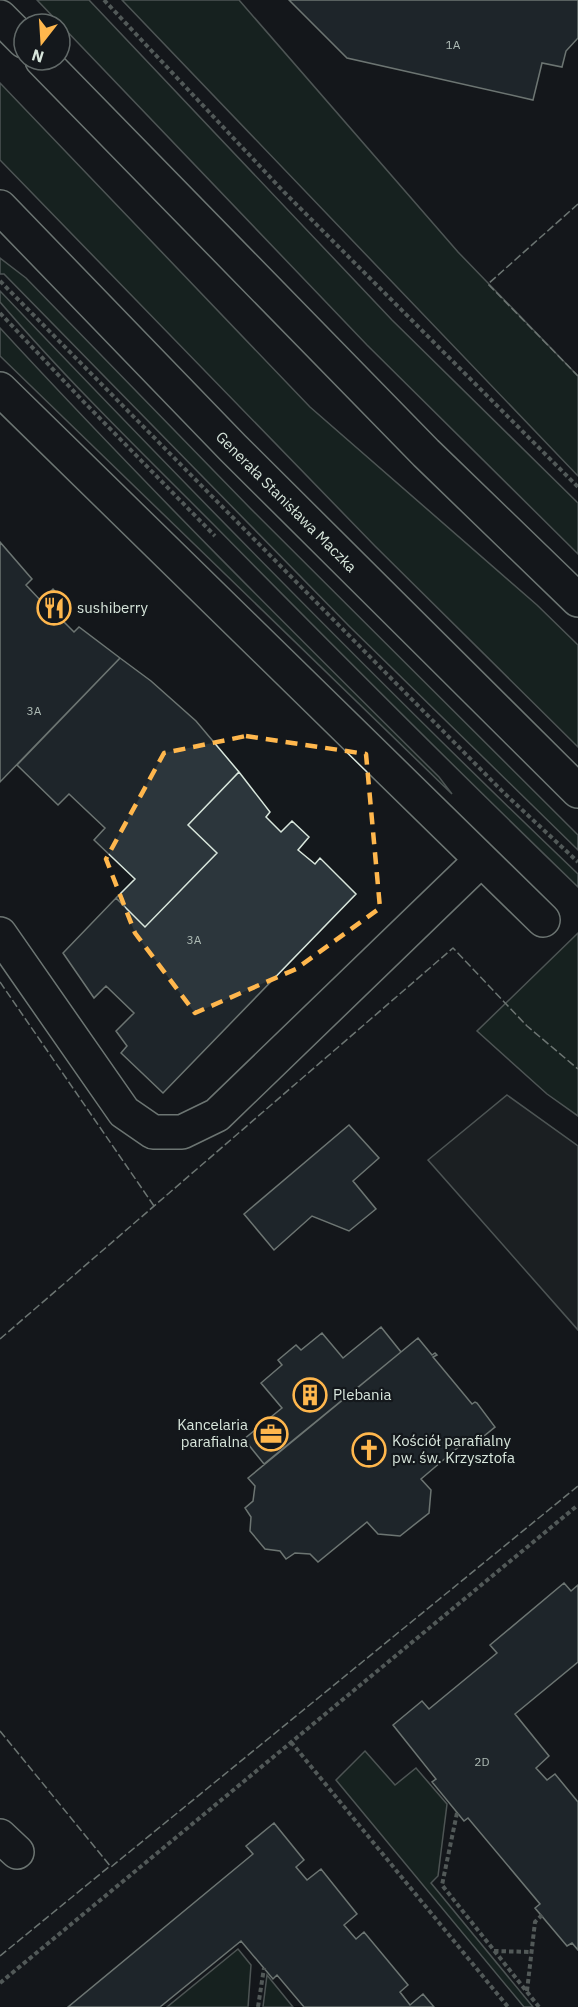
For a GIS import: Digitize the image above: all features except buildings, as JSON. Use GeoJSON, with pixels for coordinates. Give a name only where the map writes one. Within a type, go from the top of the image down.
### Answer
{"type":"FeatureCollection","features":[{"type":"Feature","properties":{"kind":"main road"},"geometry":{"type":"LineString","coordinates":[[0,17],[12,29]]}},
{"type":"Feature","properties":{"kind":"main road"},"geometry":{"type":"LineString","coordinates":[[54,72],[426,453],[578,600]]}},
{"type":"Feature","properties":{"kind":"main road","name":"Generała Stanisława Maczka"},"geometry":{"type":"LineString","coordinates":[[0,207],[233,448],[578,791]]}},
{"type":"Feature","properties":{"kind":"main road"},"geometry":{"type":"LineString","coordinates":[[0,389],[543,920]]}},
{"type":"Feature","properties":{"kind":"main road"},"geometry":{"type":"LineString","coordinates":[[0,934],[123,1112],[153,1132],[182,1132],[217,1115],[481,860]]}},
{"type":"Feature","properties":{"kind":"path"},"geometry":{"type":"LineString","coordinates":[[104,0],[284,192],[578,487]]}},
{"type":"Feature","properties":{"kind":"path"},"geometry":{"type":"LineString","coordinates":[[0,281],[504,793],[578,862]]}},
{"type":"Feature","properties":{"kind":"path"},"geometry":{"type":"LineString","coordinates":[[0,1983],[578,1505]]}},
{"type":"Feature","properties":{"kind":"path"},"geometry":{"type":"LineString","coordinates":[[291,1743],[508,2007]]}},
{"type":"Feature","properties":{"kind":"path"},"geometry":{"type":"LineString","coordinates":[[457,1814],[442,1885],[539,2007]]}},
{"type":"Feature","properties":{"kind":"path"},"geometry":{"type":"LineString","coordinates":[[527,1992],[535,1922],[542,1915]]}},
{"type":"Feature","properties":{"kind":"path"},"geometry":{"type":"LineString","coordinates":[[494,1951],[531,1952]]}},
{"type":"Feature","properties":{"kind":"path"},"geometry":{"type":"LineString","coordinates":[[258,2007],[264,1968]]}},
{"type":"Feature","properties":{"kind":"highlighted area"},"geometry":{"type":"Polygon","coordinates":[[[246,736],[366,754],[380,908],[296,969],[195,1013],[135,933],[106,859],[164,753],[246,736]]]}},
{"type":"Feature","properties":{"kind":"green space"},"geometry":{"type":"Polygon","coordinates":[[[37,0],[89,0],[392,320],[578,503],[578,554],[367,345],[72,37],[72,12],[48,12],[37,0]]]}},
{"type":"Feature","properties":{"kind":"green space"},"geometry":{"type":"Polygon","coordinates":[[[122,0],[239,0],[458,252],[578,376],[578,476],[122,0]]]}},
{"type":"Feature","properties":{"kind":"green space"},"geometry":{"type":"Polygon","coordinates":[[[0,83],[310,407],[537,605],[578,645],[578,747],[375,546],[0,160],[0,83]]]}},
{"type":"Feature","properties":{"kind":"green space"},"geometry":{"type":"Polygon","coordinates":[[[0,258],[26,278],[250,508],[578,835],[578,850],[349,626],[4,274],[0,274],[0,258]]]}},
{"type":"Feature","properties":{"kind":"green space"},"geometry":{"type":"Polygon","coordinates":[[[0,291],[286,586],[578,874],[578,887],[395,707],[105,415],[0,302],[0,291]]]}},
{"type":"Feature","properties":{"kind":"green space"},"geometry":{"type":"Polygon","coordinates":[[[0,328],[162,499],[439,777],[452,794],[0,356],[0,328]]]}},
{"type":"Feature","properties":{"kind":"green space"},"geometry":{"type":"Polygon","coordinates":[[[578,933],[578,1116],[547,1094],[477,1031],[578,933]]]}},
{"type":"Feature","properties":{"kind":"green space"},"geometry":{"type":"Polygon","coordinates":[[[365,1751],[395,1785],[416,1768],[447,1804],[438,1876],[431,1883],[533,2007],[524,2007],[336,1780],[365,1751]]]}},
{"type":"Feature","properties":{"kind":"green space"},"geometry":{"type":"Polygon","coordinates":[[[238,1949],[251,1965],[248,2007],[167,2007],[238,1949]]]}},
{"type":"Feature","properties":{"kind":"green space"},"geometry":{"type":"Polygon","coordinates":[[[267,1975],[293,2007],[263,2007],[267,1975]]]}},
{"type":"Feature","properties":{"kind":"shaded area"},"geometry":{"type":"Polygon","coordinates":[[[507,1095],[578,1146],[578,1330],[428,1160],[507,1095]]]}},
{"type":"Feature","properties":{"kind":"fence"},"geometry":{"type":"LineString","coordinates":[[578,204],[488,284],[578,376]]}},
{"type":"Feature","properties":{"kind":"fence"},"geometry":{"type":"LineString","coordinates":[[0,1339],[453,948],[527,1026],[578,1069]]}},
{"type":"Feature","properties":{"kind":"fence"},"geometry":{"type":"LineString","coordinates":[[0,982],[154,1206]]}},
{"type":"Feature","properties":{"kind":"fence"},"geometry":{"type":"LineString","coordinates":[[0,1731],[111,1867],[578,1486]]}},
{"type":"Feature","properties":{"kind":"fence"},"geometry":{"type":"LineString","coordinates":[[0,1956],[110,1866]]}},
{"type":"Feature","properties":{"kind":"place","name":"sushiberry"},"geometry":{"type":"Point","coordinates":[54,608]}},
{"type":"Feature","properties":{"kind":"place","name":"Plebania"},"geometry":{"type":"Point","coordinates":[310,1395]}},
{"type":"Feature","properties":{"kind":"place","name":"Kancelaria parafialna"},"geometry":{"type":"Point","coordinates":[271,1434]}},
{"type":"Feature","properties":{"kind":"place","name":"Kościół parafialny pw. św. Krzysztofa"},"geometry":{"type":"Point","coordinates":[369,1450]}}]}
